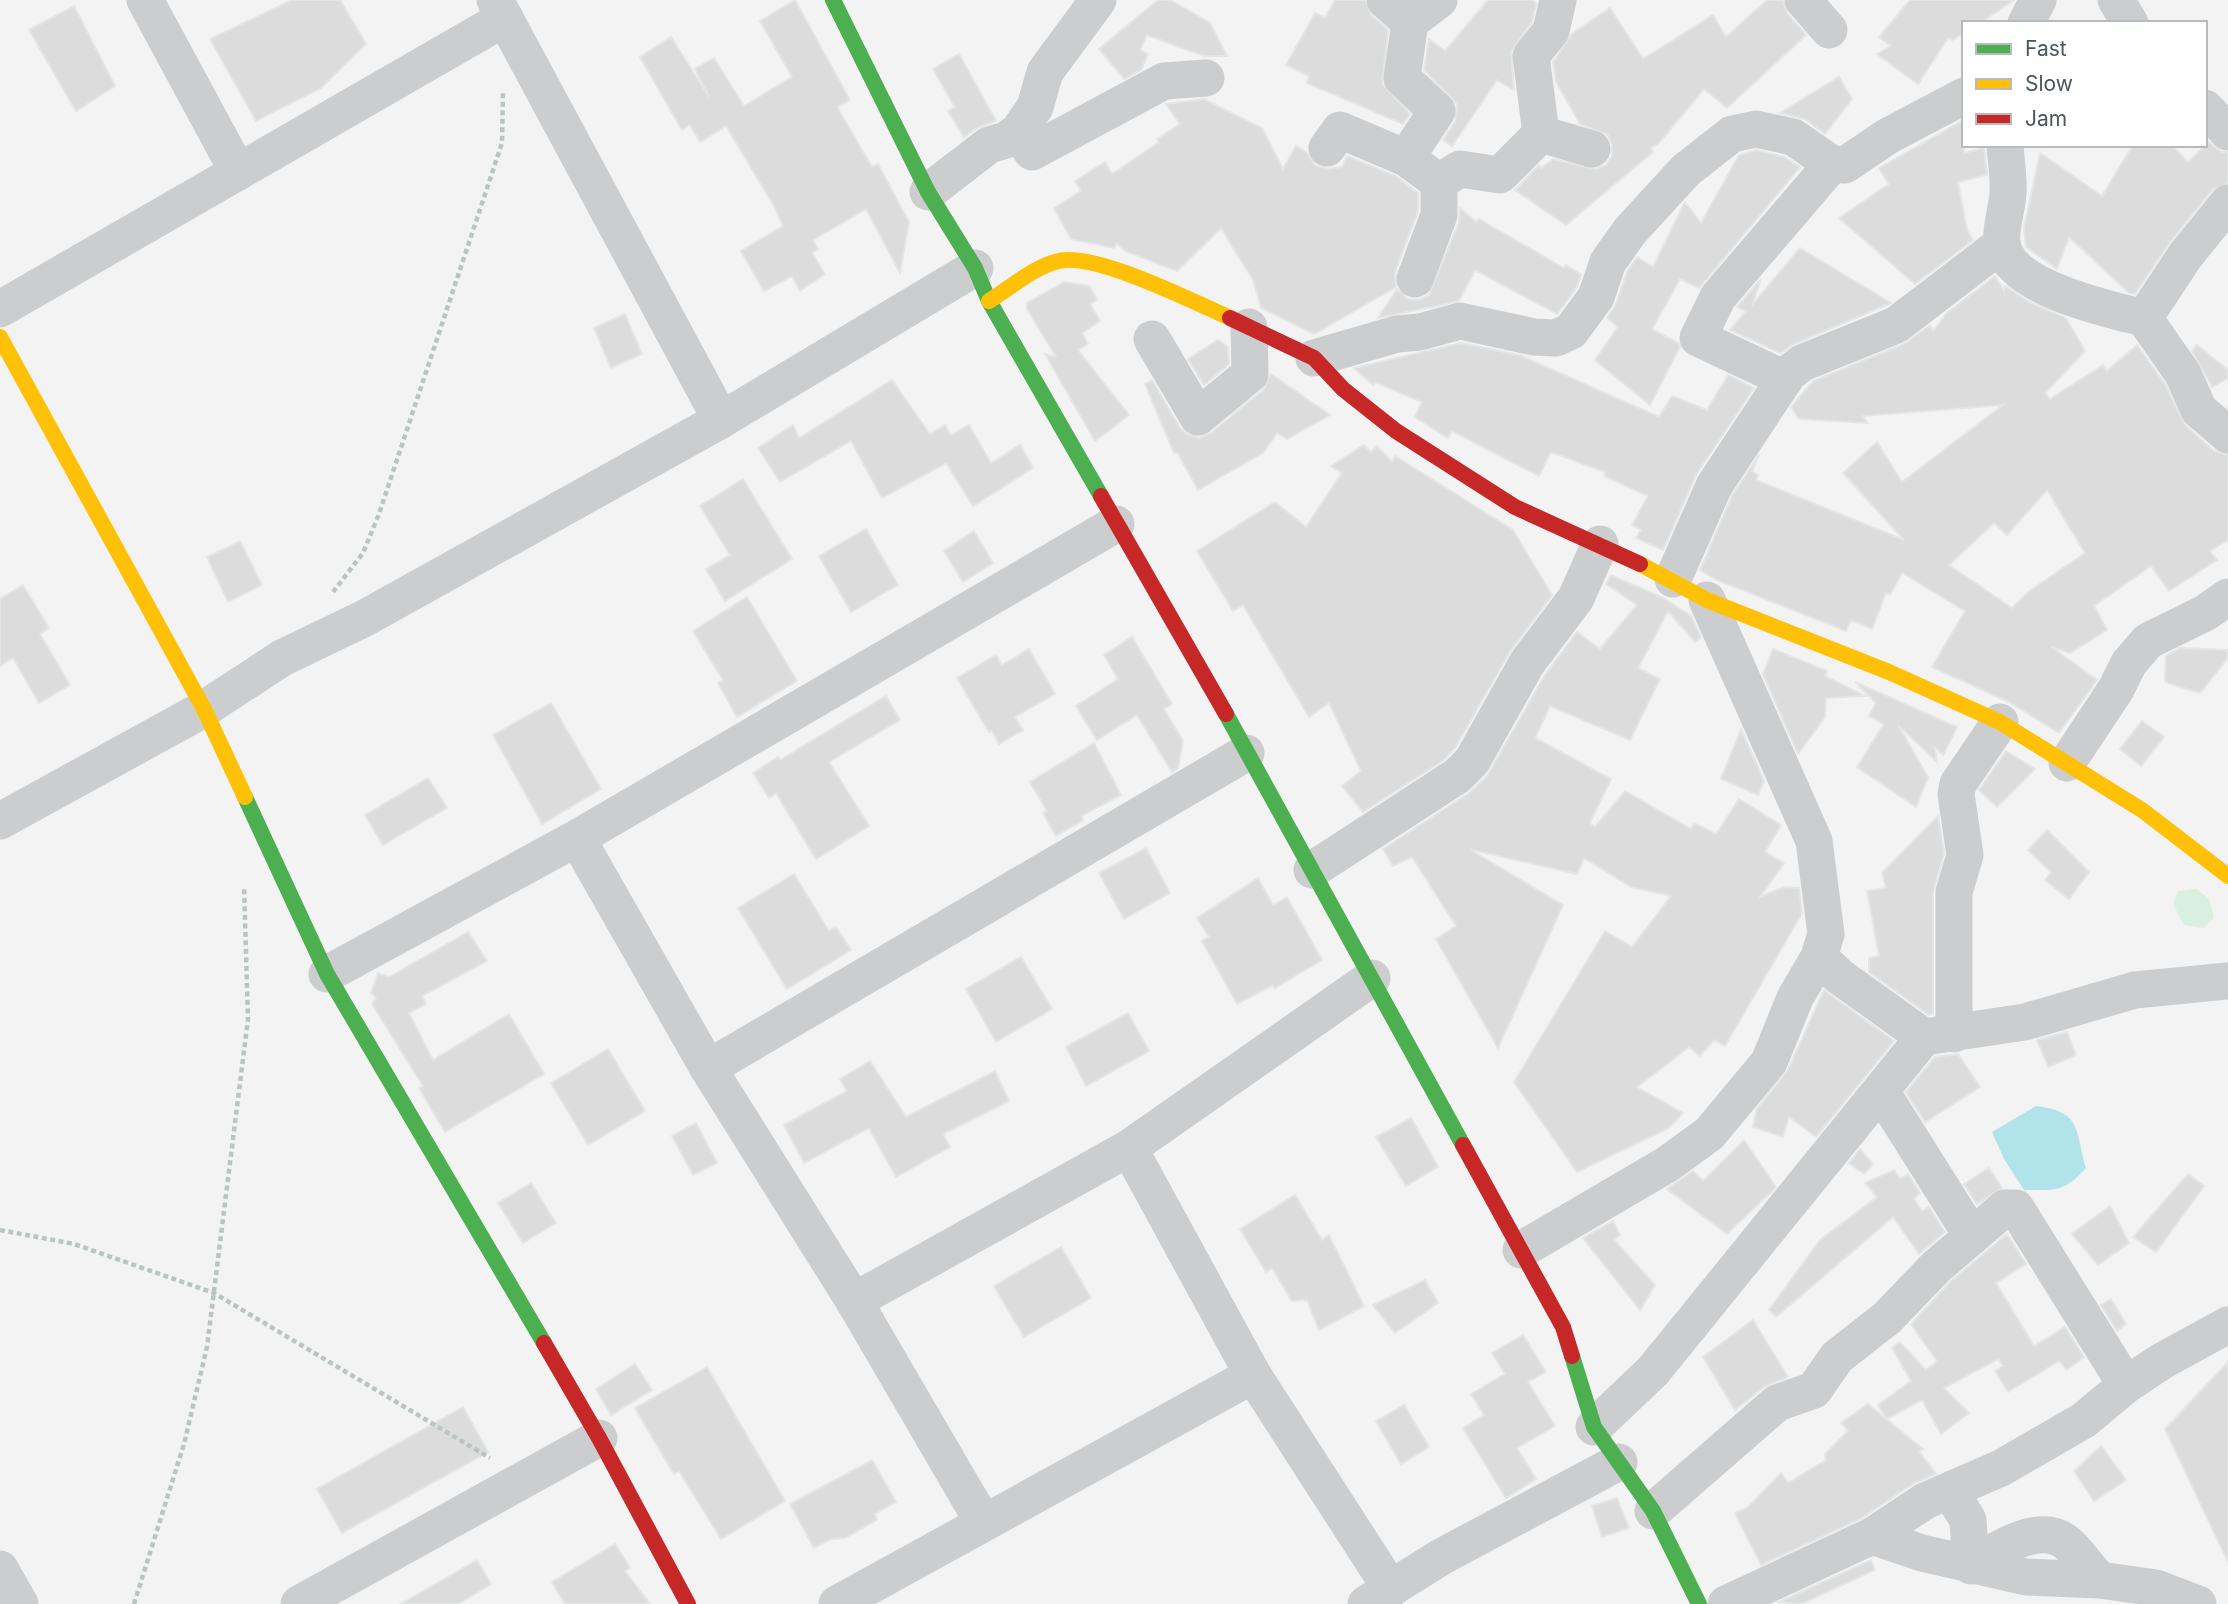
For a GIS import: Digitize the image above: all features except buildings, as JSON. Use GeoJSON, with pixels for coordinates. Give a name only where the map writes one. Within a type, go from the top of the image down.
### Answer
{"type":"FeatureCollection","features":[{"type":"Feature","properties":{"kind":"street"},"geometry":{"type":"LineString","coordinates":[[145,0],[238,172]]}},
{"type":"Feature","properties":{"kind":"street"},"geometry":{"type":"LineString","coordinates":[[833,0],[928,192],[1209,683],[1563,1327],[1594,1427],[1653,1511],[1699,1604]]}},
{"type":"Feature","properties":{"kind":"street"},"geometry":{"type":"LineString","coordinates":[[928,192],[989,145],[1006,140],[1018,132],[1035,107],[1045,72],[1098,0]]}},
{"type":"Feature","properties":{"kind":"street"},"geometry":{"type":"LineString","coordinates":[[1406,158],[1437,111],[1402,78],[1398,11],[1439,0]]}},
{"type":"Feature","properties":{"kind":"street"},"geometry":{"type":"LineString","coordinates":[[1541,134],[1531,56],[1551,31],[1558,0]]}},
{"type":"Feature","properties":{"kind":"street"},"geometry":{"type":"LineString","coordinates":[[1803,0],[1829,30]]}},
{"type":"Feature","properties":{"kind":"street"},"geometry":{"type":"LineString","coordinates":[[2027,21],[2038,0]]}},
{"type":"Feature","properties":{"kind":"street"},"geometry":{"type":"LineString","coordinates":[[2116,0],[2129,21]]}},
{"type":"Feature","properties":{"kind":"street"},"geometry":{"type":"LineString","coordinates":[[0,309],[238,172],[500,9],[722,420]]}},
{"type":"Feature","properties":{"kind":"street"},"geometry":{"type":"LineString","coordinates":[[1018,132],[1032,152],[1164,81],[1206,78]]}},
{"type":"Feature","properties":{"kind":"street"},"geometry":{"type":"LineString","coordinates":[[1314,358],[1397,334],[1419,332],[1460,321],[1534,337],[1556,338],[1571,331],[1596,297],[1608,262],[1630,231],[1686,170],[1732,134],[1756,129],[1793,137],[1832,164],[1845,165],[1888,136],[1962,97]]}},
{"type":"Feature","properties":{"kind":"street"},"geometry":{"type":"LineString","coordinates":[[2207,110],[2228,132]]}},
{"type":"Feature","properties":{"kind":"street"},"geometry":{"type":"LineString","coordinates":[[1327,148],[1340,130],[1406,158],[1438,182]]}},
{"type":"Feature","properties":{"kind":"street"},"geometry":{"type":"LineString","coordinates":[[1541,134],[1592,149]]}},
{"type":"Feature","properties":{"kind":"street"},"geometry":{"type":"LineString","coordinates":[[1438,182],[1460,169],[1500,175],[1541,134]]}},
{"type":"Feature","properties":{"kind":"street"},"geometry":{"type":"LineString","coordinates":[[2005,147],[2008,192],[2002,244],[2021,273],[2031,281],[2109,310],[2144,318],[2183,374],[2199,410],[2228,435]]}},
{"type":"Feature","properties":{"kind":"street"},"geometry":{"type":"LineString","coordinates":[[1785,379],[1698,338],[1718,297],[1832,164]]}},
{"type":"Feature","properties":{"kind":"street"},"geometry":{"type":"LineString","coordinates":[[1415,279],[1439,215],[1438,182]]}},
{"type":"Feature","properties":{"kind":"street"},"geometry":{"type":"LineString","coordinates":[[2144,318],[2185,256],[2228,202]]}},
{"type":"Feature","properties":{"kind":"street"},"geometry":{"type":"LineString","coordinates":[[1673,579],[1714,486],[1785,379],[1802,363],[1896,325],[2002,244]]}},
{"type":"Feature","properties":{"kind":"street"},"geometry":{"type":"LineString","coordinates":[[0,821],[204,709],[282,658],[365,618],[722,420],[982,285],[1060,260],[1080,261],[1138,277],[1314,358],[1343,389],[1396,431],[1516,507],[1673,579],[1707,600],[1889,672],[2000,722],[2142,810],[2228,876]]}},
{"type":"Feature","properties":{"kind":"street"},"geometry":{"type":"LineString","coordinates":[[1152,339],[1198,417],[1250,374],[1249,327]]}},
{"type":"Feature","properties":{"kind":"street"},"geometry":{"type":"LineString","coordinates":[[0,337],[204,709],[327,974],[599,1438],[688,1604]]}},
{"type":"Feature","properties":{"kind":"street"},"geometry":{"type":"LineString","coordinates":[[327,974],[577,838],[1116,524]]}},
{"type":"Feature","properties":{"kind":"street"},"geometry":{"type":"LineString","coordinates":[[1312,870],[1457,776],[1472,761],[1527,663],[1576,598],[1600,544]]}},
{"type":"Feature","properties":{"kind":"street"},"geometry":{"type":"LineString","coordinates":[[2067,763],[2116,689],[2129,663],[2148,641],[2228,597]]}},
{"type":"Feature","properties":{"kind":"street"},"geometry":{"type":"LineString","coordinates":[[1521,1250],[1657,1171],[1709,1134],[1769,1062],[1795,998],[1819,957],[1826,934],[1814,841],[1707,600]]}},
{"type":"Feature","properties":{"kind":"street"},"geometry":{"type":"LineString","coordinates":[[1939,1035],[1954,892],[1965,855],[1956,794],[1958,784],[2000,722]]}},
{"type":"Feature","properties":{"kind":"street"},"geometry":{"type":"LineString","coordinates":[[708,1068],[1246,753]]}},
{"type":"Feature","properties":{"kind":"street"},"geometry":{"type":"LineString","coordinates":[[577,838],[708,1068],[854,1301],[983,1522]]}},
{"type":"Feature","properties":{"kind":"street"},"geometry":{"type":"LineString","coordinates":[[1819,957],[1839,976],[1939,1035]]}},
{"type":"Feature","properties":{"kind":"street"},"geometry":{"type":"LineString","coordinates":[[854,1301],[1129,1148],[1372,978]]}},
{"type":"Feature","properties":{"kind":"street"},"geometry":{"type":"LineString","coordinates":[[1594,1427],[1653,1371],[1824,1159],[1882,1093],[1939,1035],[2025,1022],[2135,990],[2228,981]]}},
{"type":"Feature","properties":{"kind":"street"},"geometry":{"type":"LineString","coordinates":[[1882,1093],[1972,1236]]}},
{"type":"Feature","properties":{"kind":"street"},"geometry":{"type":"LineString","coordinates":[[1129,1148],[1378,1596],[1441,1557],[1619,1462]]}},
{"type":"Feature","properties":{"kind":"street"},"geometry":{"type":"LineString","coordinates":[[1653,1511],[1777,1404],[1814,1390],[1837,1357],[1886,1318],[2005,1208],[2016,1208],[2126,1385]]}},
{"type":"Feature","properties":{"kind":"street"},"geometry":{"type":"LineString","coordinates":[[1726,1604],[1872,1536],[1925,1501],[2001,1468],[2084,1420],[2126,1385],[2228,1325]]}},
{"type":"Feature","properties":{"kind":"street"},"geometry":{"type":"LineString","coordinates":[[837,1604],[1254,1375]]}},
{"type":"Feature","properties":{"kind":"street"},"geometry":{"type":"LineString","coordinates":[[299,1604],[543,1472],[599,1438]]}},
{"type":"Feature","properties":{"kind":"street"},"geometry":{"type":"LineString","coordinates":[[1950,1491],[1968,1520],[1971,1566]]}},
{"type":"Feature","properties":{"kind":"street"},"geometry":{"type":"LineString","coordinates":[[1971,1566],[2004,1544],[2040,1535],[2066,1542],[2100,1580],[2156,1588],[2198,1604]]}},
{"type":"Feature","properties":{"kind":"street"},"geometry":{"type":"LineString","coordinates":[[1872,1536],[1971,1566]]}},
{"type":"Feature","properties":{"kind":"street"},"geometry":{"type":"LineString","coordinates":[[0,1569],[20,1604]]}},
{"type":"Feature","properties":{"kind":"path"},"geometry":{"type":"LineString","coordinates":[[330,595],[363,553],[379,514],[502,143],[503,88]]}},
{"type":"Feature","properties":{"kind":"path"},"geometry":{"type":"LineString","coordinates":[[134,1604],[184,1444],[207,1347],[248,1019],[244,884]]}},
{"type":"Feature","properties":{"kind":"path"},"geometry":{"type":"LineString","coordinates":[[0,1230],[74,1244],[214,1293],[488,1458],[543,1472]]}},
{"type":"Feature","properties":{"kind":"green space"},"geometry":{"type":"Polygon","coordinates":[[[2197,889],[2209,899],[2214,918],[2203,928],[2184,925],[2173,904],[2178,891],[2197,889]]]}},
{"type":"Feature","properties":{"kind":"water"},"geometry":{"type":"Polygon","coordinates":[[[2036,1106],[2062,1113],[2069,1118],[2077,1133],[2086,1168],[2065,1186],[2024,1190],[2004,1159],[1992,1132],[2036,1106]]]}},
{"type":"Feature","properties":{"kind":"traffic: fast"},"geometry":{"type":"LineString","coordinates":[[833,0],[928,192],[975,268],[989,301],[1101,496]]}},
{"type":"Feature","properties":{"kind":"traffic: fast"},"geometry":{"type":"LineString","coordinates":[[1226,714],[1463,1145]]}},
{"type":"Feature","properties":{"kind":"traffic: fast"},"geometry":{"type":"LineString","coordinates":[[245,797],[327,974],[544,1343]]}},
{"type":"Feature","properties":{"kind":"traffic: fast"},"geometry":{"type":"LineString","coordinates":[[1572,1356],[1594,1427],[1653,1511],[1699,1604]]}},
{"type":"Feature","properties":{"kind":"traffic: slow"},"geometry":{"type":"LineString","coordinates":[[989,301],[1041,268],[1059,261],[1075,260],[1144,280],[1230,318]]}},
{"type":"Feature","properties":{"kind":"traffic: slow"},"geometry":{"type":"LineString","coordinates":[[0,337],[204,709],[245,797]]}},
{"type":"Feature","properties":{"kind":"traffic: slow"},"geometry":{"type":"LineString","coordinates":[[1640,564],[1707,600],[1889,672],[2000,722],[2142,810],[2228,876]]}},
{"type":"Feature","properties":{"kind":"traffic: jam"},"geometry":{"type":"LineString","coordinates":[[1230,318],[1314,358],[1343,389],[1396,431],[1515,507],[1640,564]]}},
{"type":"Feature","properties":{"kind":"traffic: jam"},"geometry":{"type":"LineString","coordinates":[[1101,496],[1226,714]]}},
{"type":"Feature","properties":{"kind":"traffic: jam"},"geometry":{"type":"LineString","coordinates":[[1463,1145],[1563,1327],[1572,1356]]}},
{"type":"Feature","properties":{"kind":"traffic: jam"},"geometry":{"type":"LineString","coordinates":[[544,1343],[599,1438],[688,1604]]}}]}
